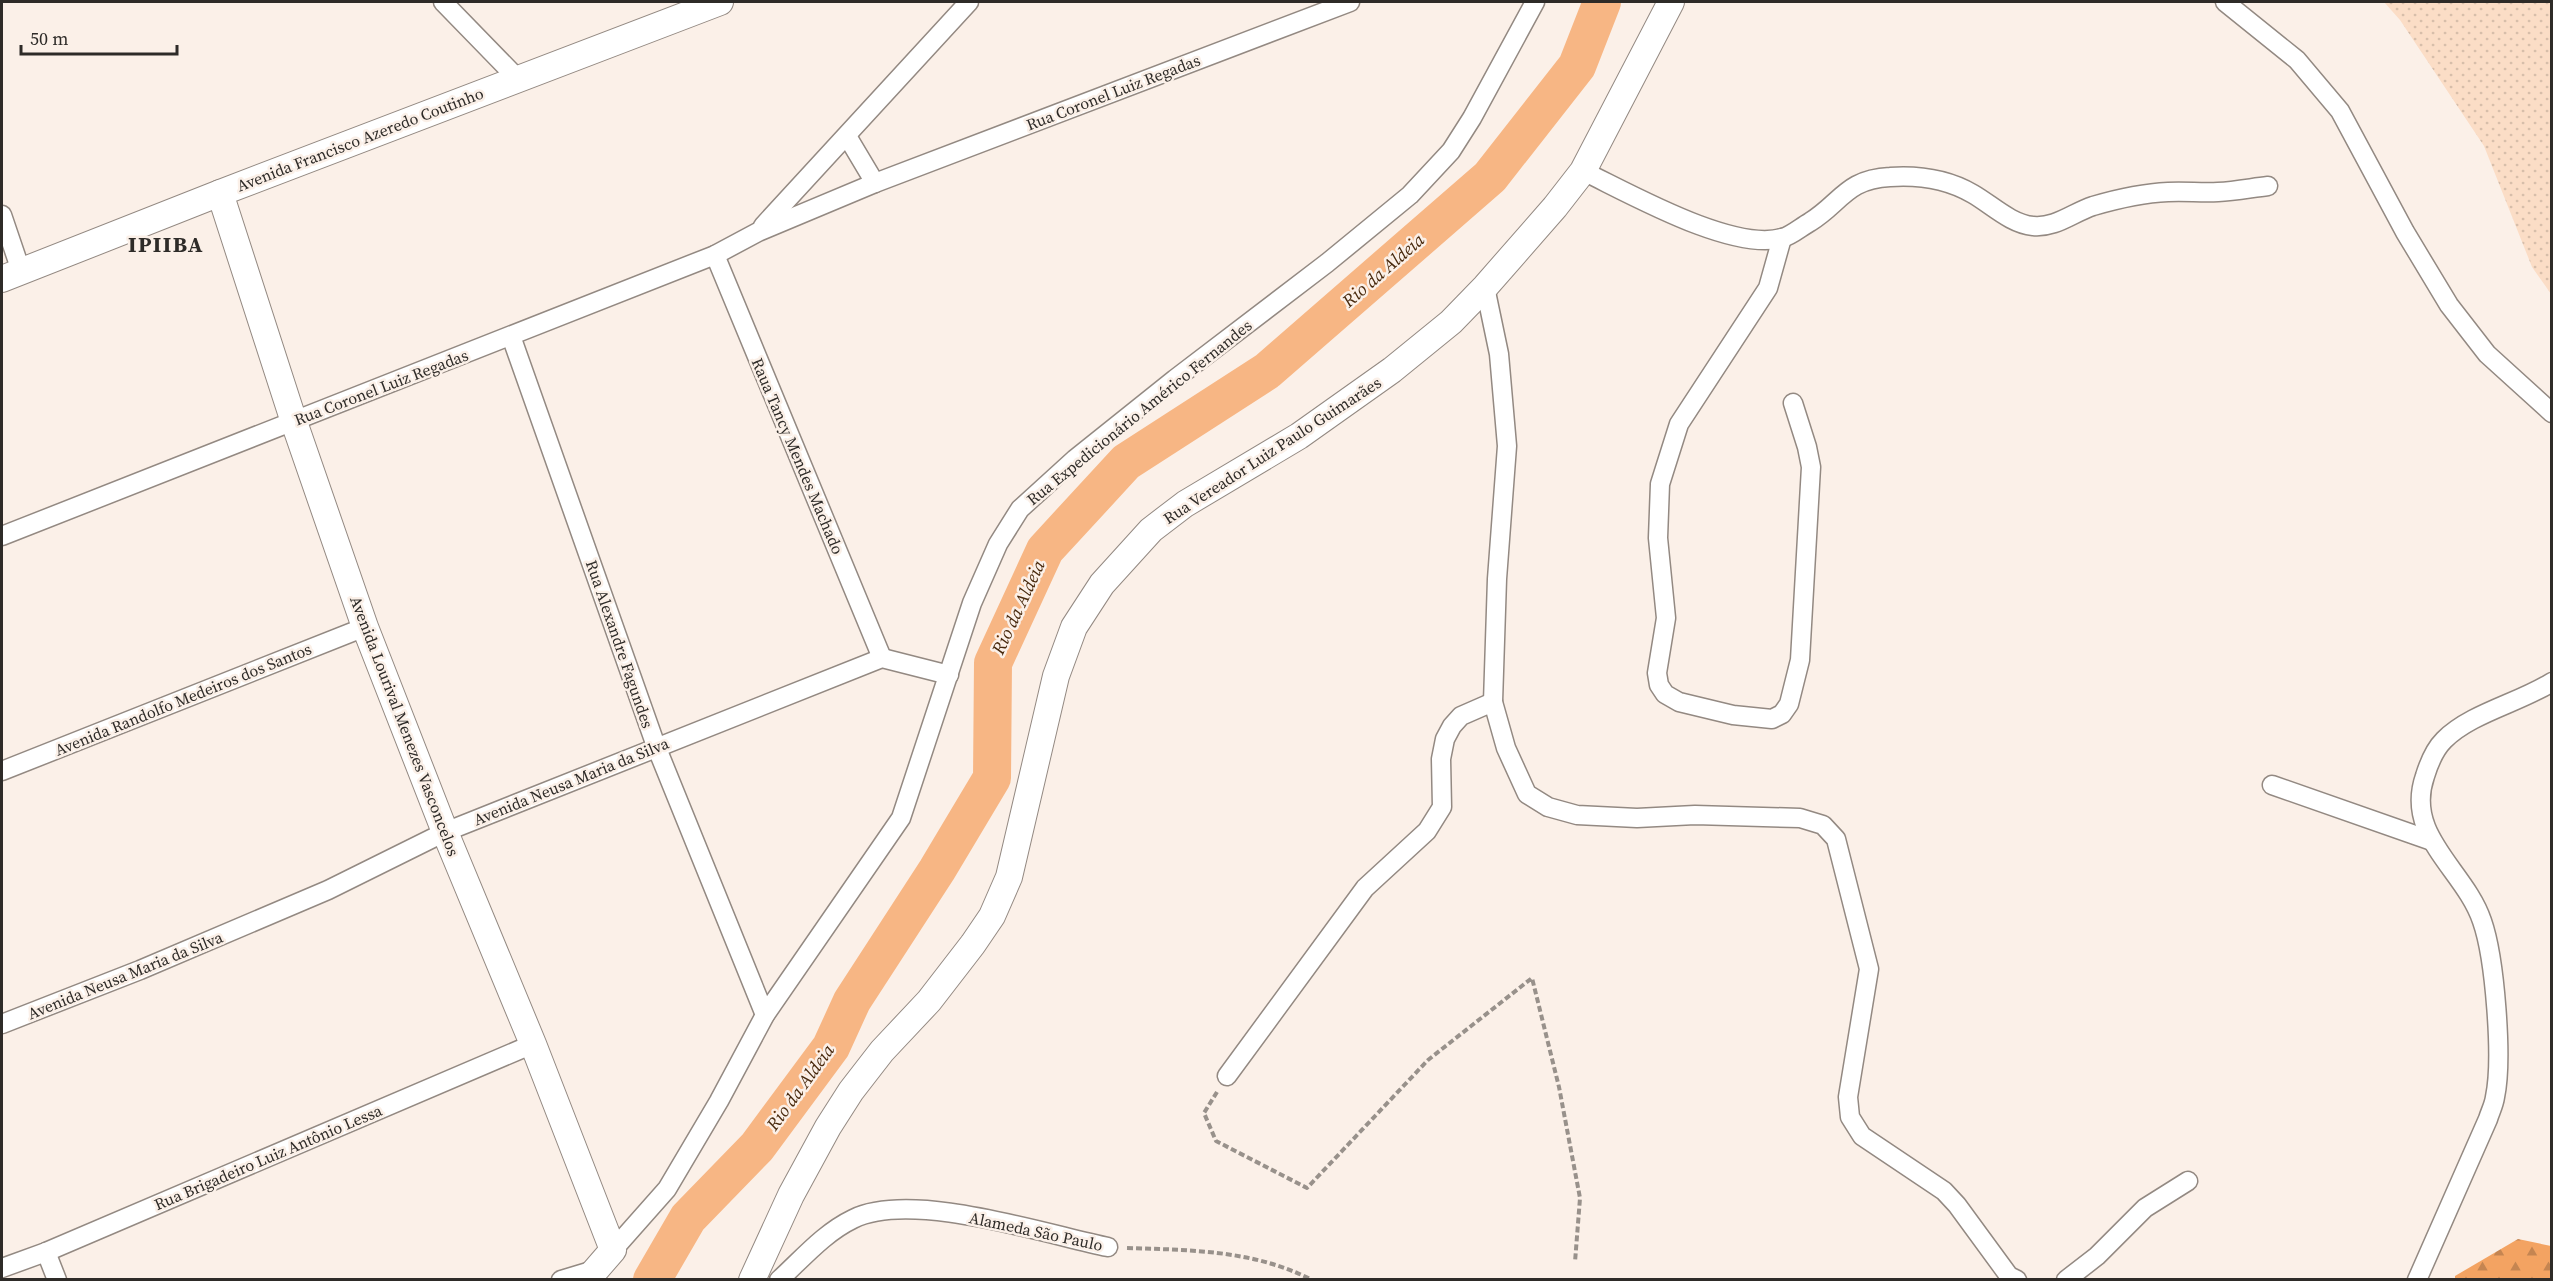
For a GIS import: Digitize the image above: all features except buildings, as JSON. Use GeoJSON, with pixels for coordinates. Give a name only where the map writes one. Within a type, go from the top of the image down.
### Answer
{"type":"FeatureCollection","features":[{"type":"Feature","properties":{"kind":"street"},"geometry":{"type":"LineString","coordinates":[[443,2],[518,80]]}},
{"type":"Feature","properties":{"kind":"street","name":"Avenida Francisco Azeredo Coutinho"},"geometry":{"type":"LineString","coordinates":[[11,275],[720,2]]}},
{"type":"Feature","properties":{"kind":"street","name":"Rua Coronel Luiz Regadas"},"geometry":{"type":"LineString","coordinates":[[758,232],[847,136],[922,50],[969,2]]}},
{"type":"Feature","properties":{"kind":"street","name":"Rua Coronel Luiz Regadas"},"geometry":{"type":"LineString","coordinates":[[2,536],[715,255],[758,232],[875,183],[1350,2]]}},
{"type":"Feature","properties":{"kind":"street","name":"Rua Expedicionário Américo Fernandes"},"geometry":{"type":"LineString","coordinates":[[591,1275],[667,1189],[719,1101],[765,1016],[901,818],[972,603],[998,544],[1020,509],[1112,430],[1327,264],[1410,195],[1451,151],[1472,118],[1535,2]]}},
{"type":"Feature","properties":{"kind":"street","name":"Rua Vereador Luiz Paulo Guimarães"},"geometry":{"type":"LineString","coordinates":[[752,1280],[791,1195],[828,1127],[851,1091],[882,1051],[929,1001],[992,916],[1009,877],[1056,676],[1074,627],[1102,584],[1151,530],[1185,504],[1299,436],[1392,370],[1451,322],[1555,207],[1582,171],[1671,2]]}},
{"type":"Feature","properties":{"kind":"street"},"geometry":{"type":"LineString","coordinates":[[2224,2],[2297,60],[2340,111],[2405,232],[2449,305],[2487,354],[2552,412]]}},
{"type":"Feature","properties":{"kind":"street"},"geometry":{"type":"LineString","coordinates":[[847,136],[875,183]]}},
{"type":"Feature","properties":{"kind":"street"},"geometry":{"type":"LineString","coordinates":[[1582,171],[1714,231],[1746,239],[1782,238],[1820,216],[1858,183],[1889,177],[1920,177],[1951,183],[2018,222],[2034,226],[2057,224],[2089,207],[2122,198],[2168,192],[2218,192],[2268,186]]}},
{"type":"Feature","properties":{"kind":"street","name":"Avenida Lourival Menezes Vasconcelos"},"geometry":{"type":"LineString","coordinates":[[220,193],[294,422],[365,627],[445,832],[533,1044],[613,1250]]}},
{"type":"Feature","properties":{"kind":"street"},"geometry":{"type":"LineString","coordinates":[[2,215],[11,275]]}},
{"type":"Feature","properties":{"kind":"street"},"geometry":{"type":"LineString","coordinates":[[1782,238],[1768,288],[1679,424],[1660,484],[1658,538],[1666,618],[1657,673],[1659,685],[1665,694],[1678,702],[1733,715],[1772,719],[1782,714],[1789,704],[1800,660],[1811,467],[1808,447],[1793,403]]}},
{"type":"Feature","properties":{"kind":"street","name":"Raua Tancy Mendes Machado"},"geometry":{"type":"LineString","coordinates":[[715,255],[882,658]]}},
{"type":"Feature","properties":{"kind":"street"},"geometry":{"type":"LineString","coordinates":[[1485,287],[1499,354],[1507,446],[1497,579],[1493,702],[1506,748],[1527,795],[1548,807],[1577,815],[1637,818],[1695,814],[1800,818],[1823,825],[1836,839],[1869,969],[1848,1097],[1850,1117],[1862,1136],[1944,1191],[2009,1276],[2017,1280]]}},
{"type":"Feature","properties":{"kind":"street","name":"Rua Alexandre Fagundes"},"geometry":{"type":"LineString","coordinates":[[511,336],[656,747],[765,1016]]}},
{"type":"Feature","properties":{"kind":"street","name":"Avenida Randolfo Medeiros dos Santos"},"geometry":{"type":"LineString","coordinates":[[2,771],[365,627]]}},
{"type":"Feature","properties":{"kind":"street"},"geometry":{"type":"LineString","coordinates":[[882,658],[949,675]]}},
{"type":"Feature","properties":{"kind":"street","name":"Avenida Neusa Maria da Silva"},"geometry":{"type":"LineString","coordinates":[[2,1024],[140,970],[328,890],[445,832],[882,658]]}},
{"type":"Feature","properties":{"kind":"street"},"geometry":{"type":"LineString","coordinates":[[2416,1280],[2488,1119],[2495,1098],[2498,1052],[2490,948],[2482,921],[2471,896],[2432,841],[2423,823],[2419,798],[2431,758],[2442,741],[2457,729],[2552,682]]}},
{"type":"Feature","properties":{"kind":"street"},"geometry":{"type":"LineString","coordinates":[[1227,1076],[1365,888],[1427,831],[1442,807],[1441,759],[1445,739],[1452,726],[1467,712],[1493,702]]}},
{"type":"Feature","properties":{"kind":"street"},"geometry":{"type":"LineString","coordinates":[[2272,785],[2432,841]]}},
{"type":"Feature","properties":{"kind":"street","name":"Rua Brigadeiro Luiz Antônio Lessa"},"geometry":{"type":"LineString","coordinates":[[2,1268],[46,1252],[533,1044]]}},
{"type":"Feature","properties":{"kind":"street"},"geometry":{"type":"LineString","coordinates":[[2066,1280],[2097,1256],[2145,1208],[2188,1181]]}},
{"type":"Feature","properties":{"kind":"street","name":"Alameda São Paulo"},"geometry":{"type":"LineString","coordinates":[[779,1280],[830,1232],[856,1218],[889,1211],[941,1212],[999,1221],[1108,1247]]}},
{"type":"Feature","properties":{"kind":"street"},"geometry":{"type":"LineString","coordinates":[[46,1252],[57,1280]]}},
{"type":"Feature","properties":{"kind":"street"},"geometry":{"type":"LineString","coordinates":[[561,1280],[591,1275]]}},
{"type":"Feature","properties":{"kind":"path"},"geometry":{"type":"LineString","coordinates":[[1227,1076],[1204,1113],[1216,1142],[1307,1188],[1428,1060],[1532,978],[1559,1087],[1580,1198],[1575,1262]]}},
{"type":"Feature","properties":{"kind":"path","name":"Alameda São Paulo"},"geometry":{"type":"LineString","coordinates":[[1108,1247],[1228,1253],[1282,1265],[1312,1280]]}},
{"type":"Feature","properties":{"kind":"shaded area"},"geometry":{"type":"Polygon","coordinates":[[[2384,2],[2551,2],[2551,294],[2532,267],[2484,146],[2400,20],[2384,2]]]}},
{"type":"Feature","properties":{"kind":"green space"},"geometry":{"type":"Polygon","coordinates":[[[2518,1239],[2551,1246],[2551,1279],[2455,1279],[2455,1276],[2518,1239]]]}},
{"type":"Feature","properties":{"kind":"waterway","name":"Rio da Aldeia"},"geometry":{"type":"LineString","coordinates":[[652,1280],[688,1218],[757,1147],[831,1047],[852,1001],[937,870],[992,778],[993,663],[1045,550],[1126,462],[1267,371],[1490,177],[1577,66],[1602,2]]}},
{"type":"Feature","properties":{"kind":"district","name":"IPIIBA"},"geometry":{"type":"Point","coordinates":[166,244]}}]}
